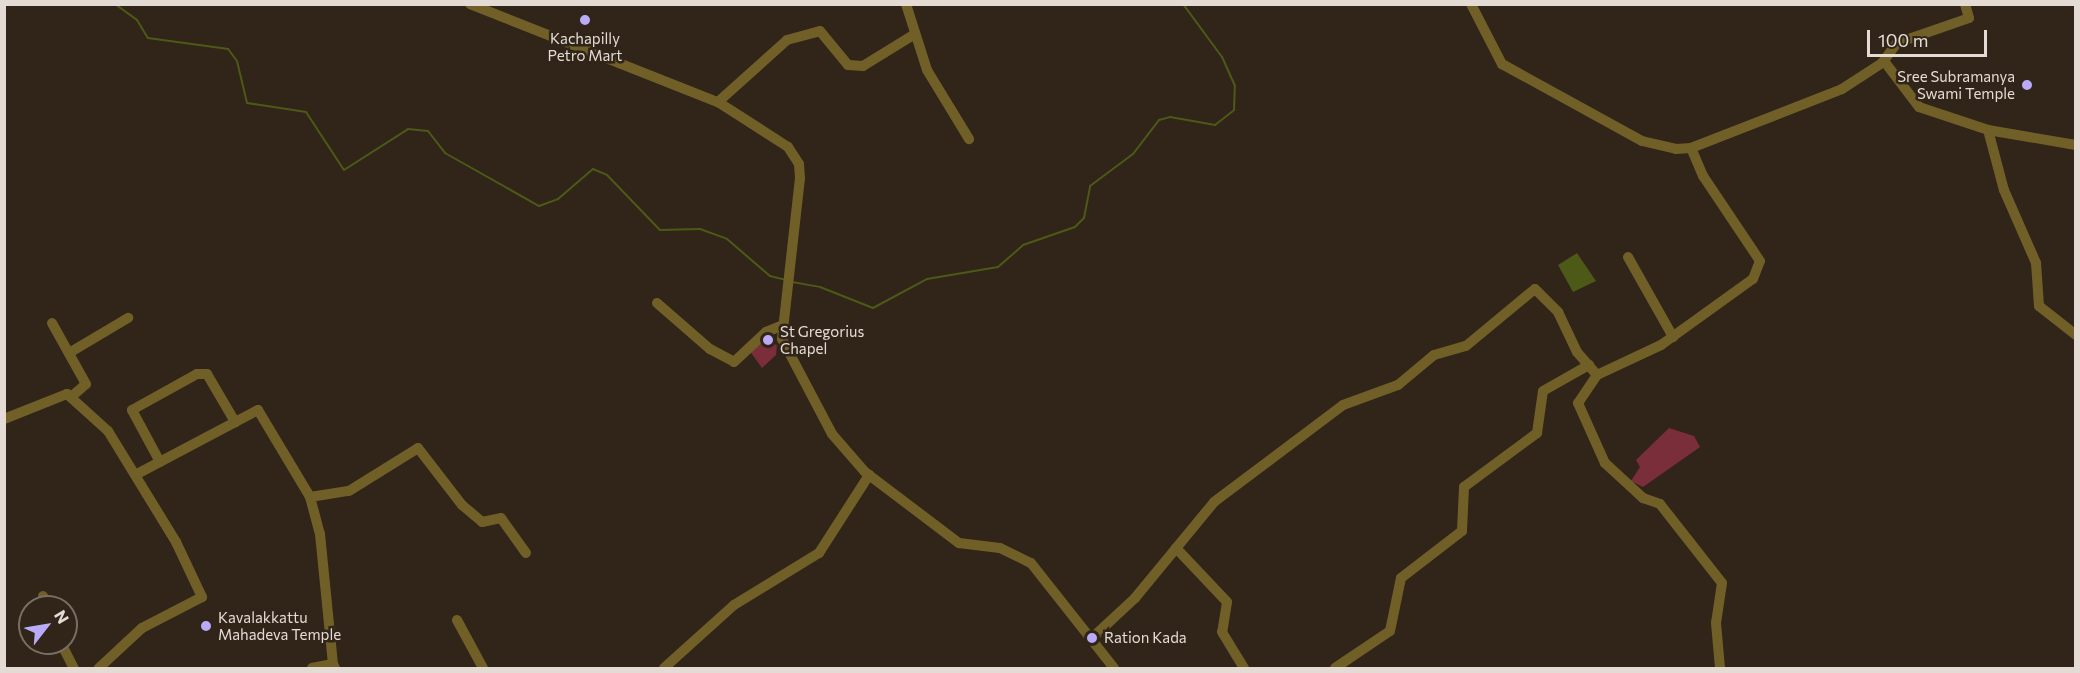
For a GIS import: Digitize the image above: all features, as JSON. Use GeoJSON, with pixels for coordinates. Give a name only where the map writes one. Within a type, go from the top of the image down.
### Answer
{"type":"FeatureCollection","features":[{"type":"Feature","properties":{"kind":"street"},"geometry":{"type":"LineString","coordinates":[[470,4],[718,102],[788,147],[799,164],[781,326],[788,354],[832,434],[869,475],[959,543],[1000,548],[1031,563],[1114,669]]}},
{"type":"Feature","properties":{"kind":"street"},"geometry":{"type":"LineString","coordinates":[[906,4],[927,70],[969,139]]}},
{"type":"Feature","properties":{"kind":"street"},"geometry":{"type":"LineString","coordinates":[[1471,4],[1502,63],[1642,141],[1691,148],[1842,89],[1884,61],[1897,43],[1969,18],[1965,4]]}},
{"type":"Feature","properties":{"kind":"street"},"geometry":{"type":"LineString","coordinates":[[718,102],[788,40],[820,31],[848,65],[863,66],[915,34]]}},
{"type":"Feature","properties":{"kind":"street"},"geometry":{"type":"LineString","coordinates":[[1884,61],[1919,107],[1988,130],[2076,145]]}},
{"type":"Feature","properties":{"kind":"street"},"geometry":{"type":"LineString","coordinates":[[1988,130],[2004,190],[2036,263],[2039,306],[2076,334]]}},
{"type":"Feature","properties":{"kind":"street"},"geometry":{"type":"LineString","coordinates":[[1691,148],[1702,176],[1761,266],[1754,279],[1673,337],[1649,352],[1597,375],[1578,403],[1605,463],[1642,498],[1660,504],[1722,583],[1716,623],[1720,669]]}},
{"type":"Feature","properties":{"kind":"street"},"geometry":{"type":"LineString","coordinates":[[1628,257],[1673,337]]}},
{"type":"Feature","properties":{"kind":"street"},"geometry":{"type":"LineString","coordinates":[[1092,638],[1176,548],[1214,502],[1343,405],[1398,385],[1434,355],[1466,346],[1535,289],[1558,312],[1597,375]]}},
{"type":"Feature","properties":{"kind":"street"},"geometry":{"type":"LineString","coordinates":[[657,303],[710,350],[734,362],[766,332],[781,326]]}},
{"type":"Feature","properties":{"kind":"street"},"geometry":{"type":"LineString","coordinates":[[69,353],[128,318]]}},
{"type":"Feature","properties":{"kind":"street"},"geometry":{"type":"LineString","coordinates":[[4,419],[67,394],[71,397],[86,384],[52,323]]}},
{"type":"Feature","properties":{"kind":"street"},"geometry":{"type":"LineString","coordinates":[[1335,669],[1390,631],[1401,578],[1462,531],[1464,487],[1537,433],[1543,391],[1589,365]]}},
{"type":"Feature","properties":{"kind":"street"},"geometry":{"type":"LineString","coordinates":[[160,462],[132,410],[197,374],[207,374],[235,422]]}},
{"type":"Feature","properties":{"kind":"street"},"geometry":{"type":"LineString","coordinates":[[67,394],[108,431],[137,474],[201,597],[142,628],[99,669]]}},
{"type":"Feature","properties":{"kind":"street"},"geometry":{"type":"LineString","coordinates":[[137,474],[258,410],[310,497],[320,534],[334,666],[312,669]]}},
{"type":"Feature","properties":{"kind":"street"},"geometry":{"type":"LineString","coordinates":[[310,497],[349,491],[418,448],[462,505],[482,522],[501,518],[526,553]]}},
{"type":"Feature","properties":{"kind":"street"},"geometry":{"type":"LineString","coordinates":[[664,669],[734,605],[819,553],[869,475]]}},
{"type":"Feature","properties":{"kind":"street"},"geometry":{"type":"LineString","coordinates":[[1176,548],[1227,602],[1222,632],[1244,669]]}},
{"type":"Feature","properties":{"kind":"street"},"geometry":{"type":"LineString","coordinates":[[457,620],[483,669]]}},
{"type":"Feature","properties":{"kind":"street"},"geometry":{"type":"LineString","coordinates":[[67,655],[74,669]]}},
{"type":"Feature","properties":{"kind":"shaded area"},"geometry":{"type":"Polygon","coordinates":[[[1577,253],[1596,281],[1573,292],[1558,265],[1577,253]]]}},
{"type":"Feature","properties":{"kind":"shaded area"},"geometry":{"type":"Polygon","coordinates":[[[761,340],[777,345],[776,355],[762,368],[749,350],[761,340]]]}},
{"type":"Feature","properties":{"kind":"shaded area"},"geometry":{"type":"Polygon","coordinates":[[[1669,428],[1694,436],[1700,447],[1643,487],[1631,481],[1640,467],[1636,460],[1669,428]]]}},
{"type":"Feature","properties":{"kind":"waterway"},"geometry":{"type":"LineString","coordinates":[[115,4],[137,20],[148,38],[228,49],[237,61],[247,103],[306,112],[344,170],[408,129],[428,131],[445,153],[539,206],[558,199],[593,169],[607,175],[660,230],[700,229],[727,239],[770,276],[786,280]]}},
{"type":"Feature","properties":{"kind":"waterway"},"geometry":{"type":"LineString","coordinates":[[792,282],[820,287],[873,308],[927,279],[998,267],[1023,245],[1075,227],[1084,218],[1090,186],[1133,154],[1159,120],[1170,117],[1215,125],[1234,110],[1235,86],[1222,57],[1183,4]]}},
{"type":"Feature","properties":{"kind":"place","name":"Kachapilly Petro Mart"},"geometry":{"type":"Point","coordinates":[585,20]}},
{"type":"Feature","properties":{"kind":"place","name":"Sree Subramanya Swami Temple"},"geometry":{"type":"Point","coordinates":[2027,85]}},
{"type":"Feature","properties":{"kind":"place","name":"St Gregorius Chapel"},"geometry":{"type":"Point","coordinates":[768,340]}},
{"type":"Feature","properties":{"kind":"place","name":"Kavalakkattu Mahadeva Temple"},"geometry":{"type":"Point","coordinates":[206,626]}},
{"type":"Feature","properties":{"kind":"place","name":"Ration Kada"},"geometry":{"type":"Point","coordinates":[1092,638]}}]}
